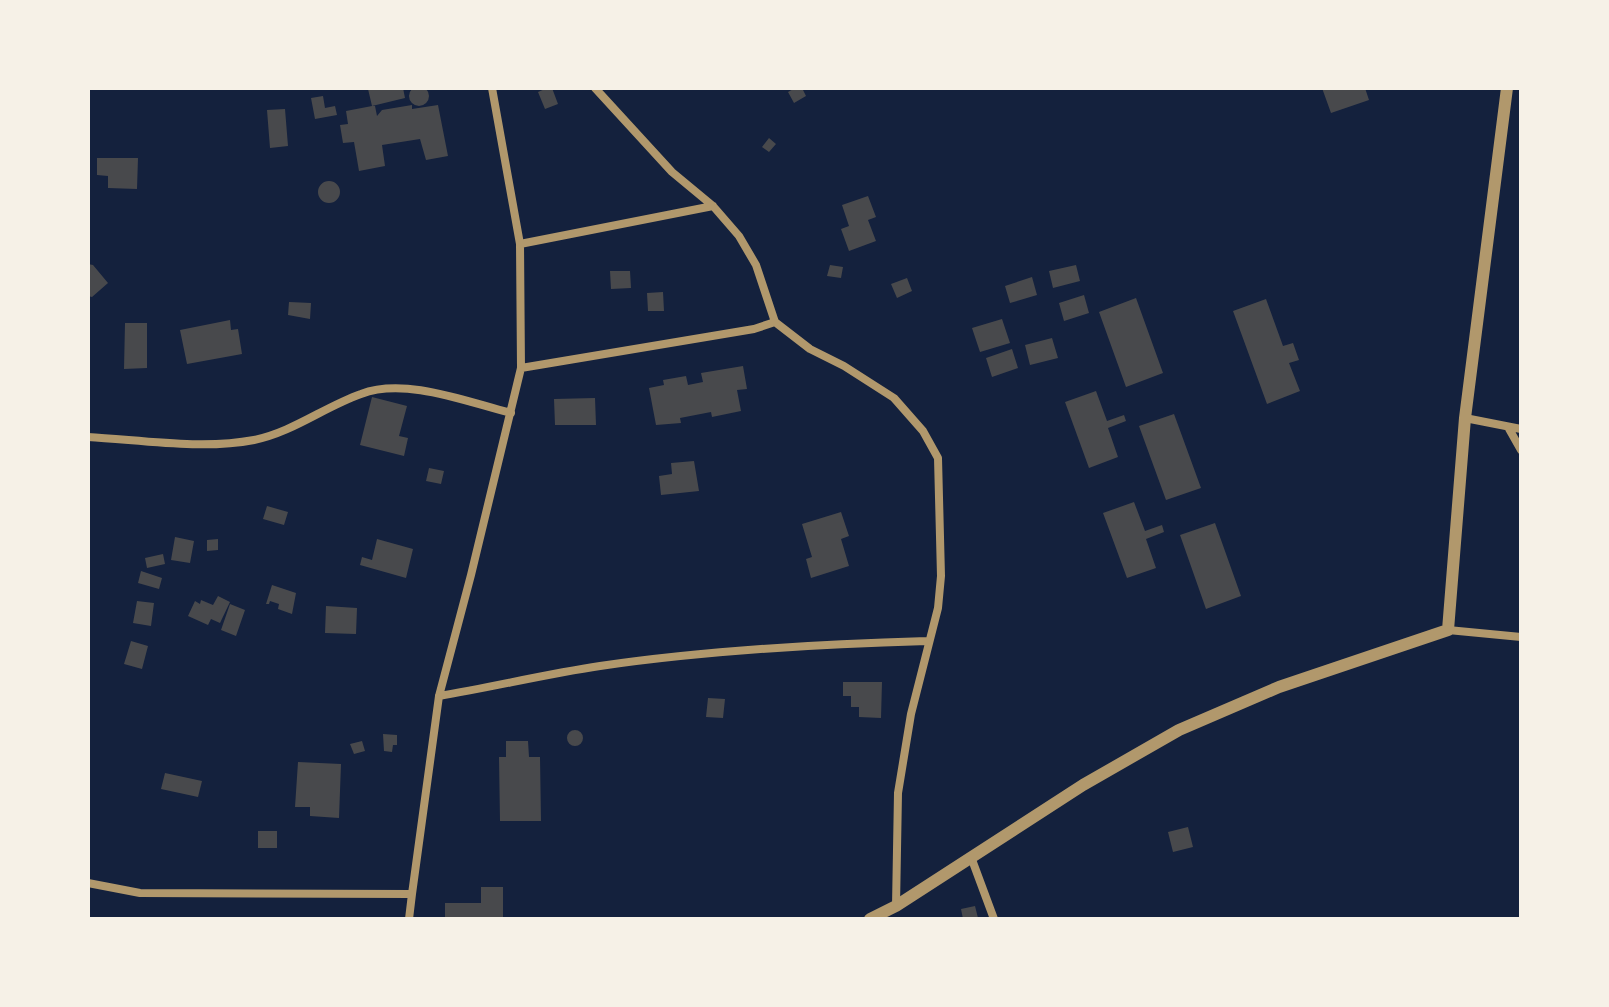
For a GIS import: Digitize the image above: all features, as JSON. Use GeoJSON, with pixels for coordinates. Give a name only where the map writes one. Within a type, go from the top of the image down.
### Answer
{"type":"FeatureCollection","features":[{"type":"Feature","properties":{"kind":"street"},"geometry":{"type":"LineString","coordinates":[[409,919],[439,696],[521,368],[520,244],[492,88]]}},
{"type":"Feature","properties":{"kind":"street"},"geometry":{"type":"LineString","coordinates":[[595,88],[672,172],[713,206],[739,236],[756,265],[775,322],[810,349],[844,366],[894,398],[923,431],[938,458],[941,576],[938,608],[927,641],[898,793],[896,906]]}},
{"type":"Feature","properties":{"kind":"street"},"geometry":{"type":"LineString","coordinates":[[1448,630],[1465,418],[1507,88]]}},
{"type":"Feature","properties":{"kind":"street"},"geometry":{"type":"LineString","coordinates":[[520,244],[713,206]]}},
{"type":"Feature","properties":{"kind":"street"},"geometry":{"type":"LineString","coordinates":[[521,368],[754,329],[775,322]]}},
{"type":"Feature","properties":{"kind":"street"},"geometry":{"type":"LineString","coordinates":[[88,437],[219,444],[249,441],[279,435],[361,393],[382,388],[407,388],[511,413]]}},
{"type":"Feature","properties":{"kind":"street"},"geometry":{"type":"LineString","coordinates":[[1465,418],[1521,429]]}},
{"type":"Feature","properties":{"kind":"street"},"geometry":{"type":"LineString","coordinates":[[1508,427],[1521,450]]}},
{"type":"Feature","properties":{"kind":"street"},"geometry":{"type":"LineString","coordinates":[[870,919],[896,906],[1083,785],[1179,730],[1279,687],[1448,630],[1521,637]]}},
{"type":"Feature","properties":{"kind":"street"},"geometry":{"type":"LineString","coordinates":[[439,696],[597,666],[710,653],[802,644],[927,641]]}},
{"type":"Feature","properties":{"kind":"street"},"geometry":{"type":"LineString","coordinates":[[971,857],[994,919]]}},
{"type":"Feature","properties":{"kind":"street"},"geometry":{"type":"LineString","coordinates":[[88,883],[140,893],[412,894]]}},
{"type":"Feature","properties":{"kind":"building"},"geometry":{"type":"Polygon","coordinates":[[[419,86],[426,89],[429,96],[426,103],[419,106],[412,103],[409,96],[412,89],[419,86]]]}},
{"type":"Feature","properties":{"kind":"building"},"geometry":{"type":"Polygon","coordinates":[[[403,88],[405,98],[372,106],[368,89],[403,88]]]}},
{"type":"Feature","properties":{"kind":"building"},"geometry":{"type":"Polygon","coordinates":[[[552,88],[558,104],[545,109],[538,92],[552,88]]]}},
{"type":"Feature","properties":{"kind":"building"},"geometry":{"type":"Polygon","coordinates":[[[802,88],[806,96],[794,103],[788,92],[802,88]]]}},
{"type":"Feature","properties":{"kind":"building"},"geometry":{"type":"Polygon","coordinates":[[[1322,88],[1365,88],[1369,100],[1331,113],[1322,88]]]}},
{"type":"Feature","properties":{"kind":"building"},"geometry":{"type":"Polygon","coordinates":[[[323,96],[325,108],[335,106],[337,115],[315,119],[311,98],[323,96]]]}},
{"type":"Feature","properties":{"kind":"building"},"geometry":{"type":"Polygon","coordinates":[[[412,105],[412,109],[438,105],[448,156],[426,160],[420,139],[382,145],[385,166],[359,171],[354,142],[343,143],[340,125],[348,124],[346,111],[375,106],[377,116],[382,110],[412,105]]]}},
{"type":"Feature","properties":{"kind":"building"},"geometry":{"type":"Polygon","coordinates":[[[285,109],[288,146],[270,148],[267,110],[285,109]]]}},
{"type":"Feature","properties":{"kind":"building"},"geometry":{"type":"Polygon","coordinates":[[[769,138],[776,144],[769,152],[762,147],[769,138]]]}},
{"type":"Feature","properties":{"kind":"building"},"geometry":{"type":"Polygon","coordinates":[[[97,158],[138,158],[137,189],[108,188],[108,176],[97,175],[97,158]]]}},
{"type":"Feature","properties":{"kind":"building"},"geometry":{"type":"Polygon","coordinates":[[[329,181],[337,184],[340,192],[337,200],[329,203],[321,200],[318,192],[321,184],[329,181]]]}},
{"type":"Feature","properties":{"kind":"building"},"geometry":{"type":"Polygon","coordinates":[[[868,196],[876,217],[868,220],[876,241],[849,251],[841,229],[849,226],[842,205],[868,196]]]}},
{"type":"Feature","properties":{"kind":"building"},"geometry":{"type":"Polygon","coordinates":[[[88,264],[93,265],[108,283],[92,297],[88,296],[88,264]]]}},
{"type":"Feature","properties":{"kind":"building"},"geometry":{"type":"Polygon","coordinates":[[[830,265],[843,267],[841,278],[827,276],[830,265]]]}},
{"type":"Feature","properties":{"kind":"building"},"geometry":{"type":"Polygon","coordinates":[[[1076,265],[1080,281],[1053,288],[1049,271],[1076,265]]]}},
{"type":"Feature","properties":{"kind":"building"},"geometry":{"type":"Polygon","coordinates":[[[610,271],[630,271],[631,288],[611,289],[610,271]]]}},
{"type":"Feature","properties":{"kind":"building"},"geometry":{"type":"Polygon","coordinates":[[[1032,277],[1037,295],[1010,303],[1005,286],[1032,277]]]}},
{"type":"Feature","properties":{"kind":"building"},"geometry":{"type":"Polygon","coordinates":[[[907,278],[912,291],[897,298],[891,284],[907,278]]]}},
{"type":"Feature","properties":{"kind":"building"},"geometry":{"type":"Polygon","coordinates":[[[663,292],[664,311],[648,311],[647,293],[663,292]]]}},
{"type":"Feature","properties":{"kind":"building"},"geometry":{"type":"Polygon","coordinates":[[[1084,295],[1089,313],[1064,321],[1059,303],[1084,295]]]}},
{"type":"Feature","properties":{"kind":"building"},"geometry":{"type":"Polygon","coordinates":[[[1136,298],[1163,373],[1126,387],[1099,312],[1136,298]]]}},
{"type":"Feature","properties":{"kind":"building"},"geometry":{"type":"Polygon","coordinates":[[[1266,299],[1283,346],[1293,343],[1299,360],[1289,363],[1300,391],[1267,404],[1233,311],[1266,299]]]}},
{"type":"Feature","properties":{"kind":"building"},"geometry":{"type":"Polygon","coordinates":[[[289,302],[311,303],[310,319],[288,315],[289,302]]]}},
{"type":"Feature","properties":{"kind":"building"},"geometry":{"type":"Polygon","coordinates":[[[1002,319],[1010,343],[980,352],[972,328],[1002,319]]]}},
{"type":"Feature","properties":{"kind":"building"},"geometry":{"type":"Polygon","coordinates":[[[230,320],[231,330],[238,329],[242,354],[187,364],[180,330],[230,320]]]}},
{"type":"Feature","properties":{"kind":"building"},"geometry":{"type":"Polygon","coordinates":[[[125,323],[147,323],[147,368],[124,369],[125,323]]]}},
{"type":"Feature","properties":{"kind":"building"},"geometry":{"type":"Polygon","coordinates":[[[1052,338],[1058,358],[1030,365],[1025,345],[1052,338]]]}},
{"type":"Feature","properties":{"kind":"building"},"geometry":{"type":"Polygon","coordinates":[[[1012,349],[1018,368],[992,377],[986,358],[1012,349]]]}},
{"type":"Feature","properties":{"kind":"building"},"geometry":{"type":"Polygon","coordinates":[[[743,366],[747,389],[737,390],[741,411],[712,417],[711,412],[680,418],[681,423],[656,425],[649,388],[664,385],[663,380],[686,376],[688,385],[703,382],[701,373],[743,366]]]}},
{"type":"Feature","properties":{"kind":"building"},"geometry":{"type":"Polygon","coordinates":[[[1096,391],[1107,421],[1124,415],[1126,421],[1108,428],[1118,457],[1089,468],[1065,402],[1096,391]]]}},
{"type":"Feature","properties":{"kind":"building"},"geometry":{"type":"Polygon","coordinates":[[[372,397],[407,406],[399,436],[408,438],[404,456],[360,445],[372,397]]]}},
{"type":"Feature","properties":{"kind":"building"},"geometry":{"type":"Polygon","coordinates":[[[595,398],[596,425],[555,425],[554,399],[595,398]]]}},
{"type":"Feature","properties":{"kind":"building"},"geometry":{"type":"Polygon","coordinates":[[[1174,414],[1201,488],[1166,500],[1139,426],[1174,414]]]}},
{"type":"Feature","properties":{"kind":"building"},"geometry":{"type":"Polygon","coordinates":[[[694,461],[699,491],[661,495],[659,476],[672,474],[671,463],[694,461]]]}},
{"type":"Feature","properties":{"kind":"building"},"geometry":{"type":"Polygon","coordinates":[[[429,468],[444,471],[441,484],[426,481],[429,468]]]}},
{"type":"Feature","properties":{"kind":"building"},"geometry":{"type":"Polygon","coordinates":[[[1134,502],[1145,531],[1162,525],[1164,532],[1146,539],[1156,568],[1127,578],[1103,513],[1134,502]]]}},
{"type":"Feature","properties":{"kind":"building"},"geometry":{"type":"Polygon","coordinates":[[[267,506],[288,512],[284,525],[263,519],[267,506]]]}},
{"type":"Feature","properties":{"kind":"building"},"geometry":{"type":"Polygon","coordinates":[[[841,512],[849,536],[841,539],[849,566],[811,578],[806,559],[812,557],[802,524],[841,512]]]}},
{"type":"Feature","properties":{"kind":"building"},"geometry":{"type":"Polygon","coordinates":[[[1215,523],[1241,596],[1206,609],[1180,535],[1215,523]]]}},
{"type":"Feature","properties":{"kind":"building"},"geometry":{"type":"Polygon","coordinates":[[[175,537],[194,541],[190,563],[171,560],[175,537]]]}},
{"type":"Feature","properties":{"kind":"building"},"geometry":{"type":"Polygon","coordinates":[[[218,539],[218,550],[207,551],[207,540],[218,539]]]}},
{"type":"Feature","properties":{"kind":"building"},"geometry":{"type":"Polygon","coordinates":[[[377,539],[413,549],[406,578],[360,565],[362,557],[372,560],[377,539]]]}},
{"type":"Feature","properties":{"kind":"building"},"geometry":{"type":"Polygon","coordinates":[[[163,554],[165,564],[147,568],[145,558],[163,554]]]}},
{"type":"Feature","properties":{"kind":"building"},"geometry":{"type":"Polygon","coordinates":[[[141,571],[162,578],[159,589],[138,583],[141,571]]]}},
{"type":"Feature","properties":{"kind":"building"},"geometry":{"type":"Polygon","coordinates":[[[272,585],[296,593],[292,614],[278,609],[279,604],[270,601],[266,604],[272,585]]]}},
{"type":"Feature","properties":{"kind":"building"},"geometry":{"type":"Polygon","coordinates":[[[218,596],[230,602],[220,623],[211,619],[208,625],[188,616],[195,601],[213,605],[218,596]]]}},
{"type":"Feature","properties":{"kind":"building"},"geometry":{"type":"Polygon","coordinates":[[[137,601],[154,603],[151,626],[133,623],[137,601]]]}},
{"type":"Feature","properties":{"kind":"building"},"geometry":{"type":"Polygon","coordinates":[[[230,604],[245,610],[236,636],[221,630],[230,604]]]}},
{"type":"Feature","properties":{"kind":"building"},"geometry":{"type":"Polygon","coordinates":[[[326,606],[357,608],[356,634],[325,633],[326,606]]]}},
{"type":"Feature","properties":{"kind":"building"},"geometry":{"type":"Polygon","coordinates":[[[131,641],[148,646],[142,669],[124,664],[131,641]]]}},
{"type":"Feature","properties":{"kind":"building"},"geometry":{"type":"Polygon","coordinates":[[[843,682],[882,682],[881,718],[859,717],[859,707],[851,707],[851,696],[843,696],[843,682]]]}},
{"type":"Feature","properties":{"kind":"building"},"geometry":{"type":"Polygon","coordinates":[[[708,698],[725,699],[723,718],[706,717],[708,698]]]}},
{"type":"Feature","properties":{"kind":"building"},"geometry":{"type":"Polygon","coordinates":[[[575,730],[581,732],[581,744],[575,746],[569,744],[567,738],[569,732],[575,730]]]}},
{"type":"Feature","properties":{"kind":"building"},"geometry":{"type":"Polygon","coordinates":[[[383,734],[397,735],[397,745],[393,745],[392,752],[384,751],[383,734]]]}},
{"type":"Feature","properties":{"kind":"building"},"geometry":{"type":"Polygon","coordinates":[[[362,741],[365,751],[354,754],[350,744],[362,741]]]}},
{"type":"Feature","properties":{"kind":"building"},"geometry":{"type":"Polygon","coordinates":[[[506,741],[528,741],[529,757],[540,757],[541,821],[500,821],[499,757],[506,757],[506,741]]]}},
{"type":"Feature","properties":{"kind":"building"},"geometry":{"type":"Polygon","coordinates":[[[298,762],[341,764],[339,818],[310,816],[310,807],[295,807],[298,762]]]}},
{"type":"Feature","properties":{"kind":"building"},"geometry":{"type":"Polygon","coordinates":[[[165,773],[202,781],[198,797],[161,789],[165,773]]]}},
{"type":"Feature","properties":{"kind":"building"},"geometry":{"type":"Polygon","coordinates":[[[1188,827],[1193,847],[1173,852],[1168,832],[1188,827]]]}},
{"type":"Feature","properties":{"kind":"building"},"geometry":{"type":"Polygon","coordinates":[[[258,831],[277,831],[277,848],[258,848],[258,831]]]}},
{"type":"Feature","properties":{"kind":"building"},"geometry":{"type":"Polygon","coordinates":[[[481,887],[503,887],[503,919],[445,919],[445,903],[481,903],[481,887]]]}},
{"type":"Feature","properties":{"kind":"building"},"geometry":{"type":"Polygon","coordinates":[[[975,906],[978,918],[963,919],[961,909],[975,906]]]}}]}
